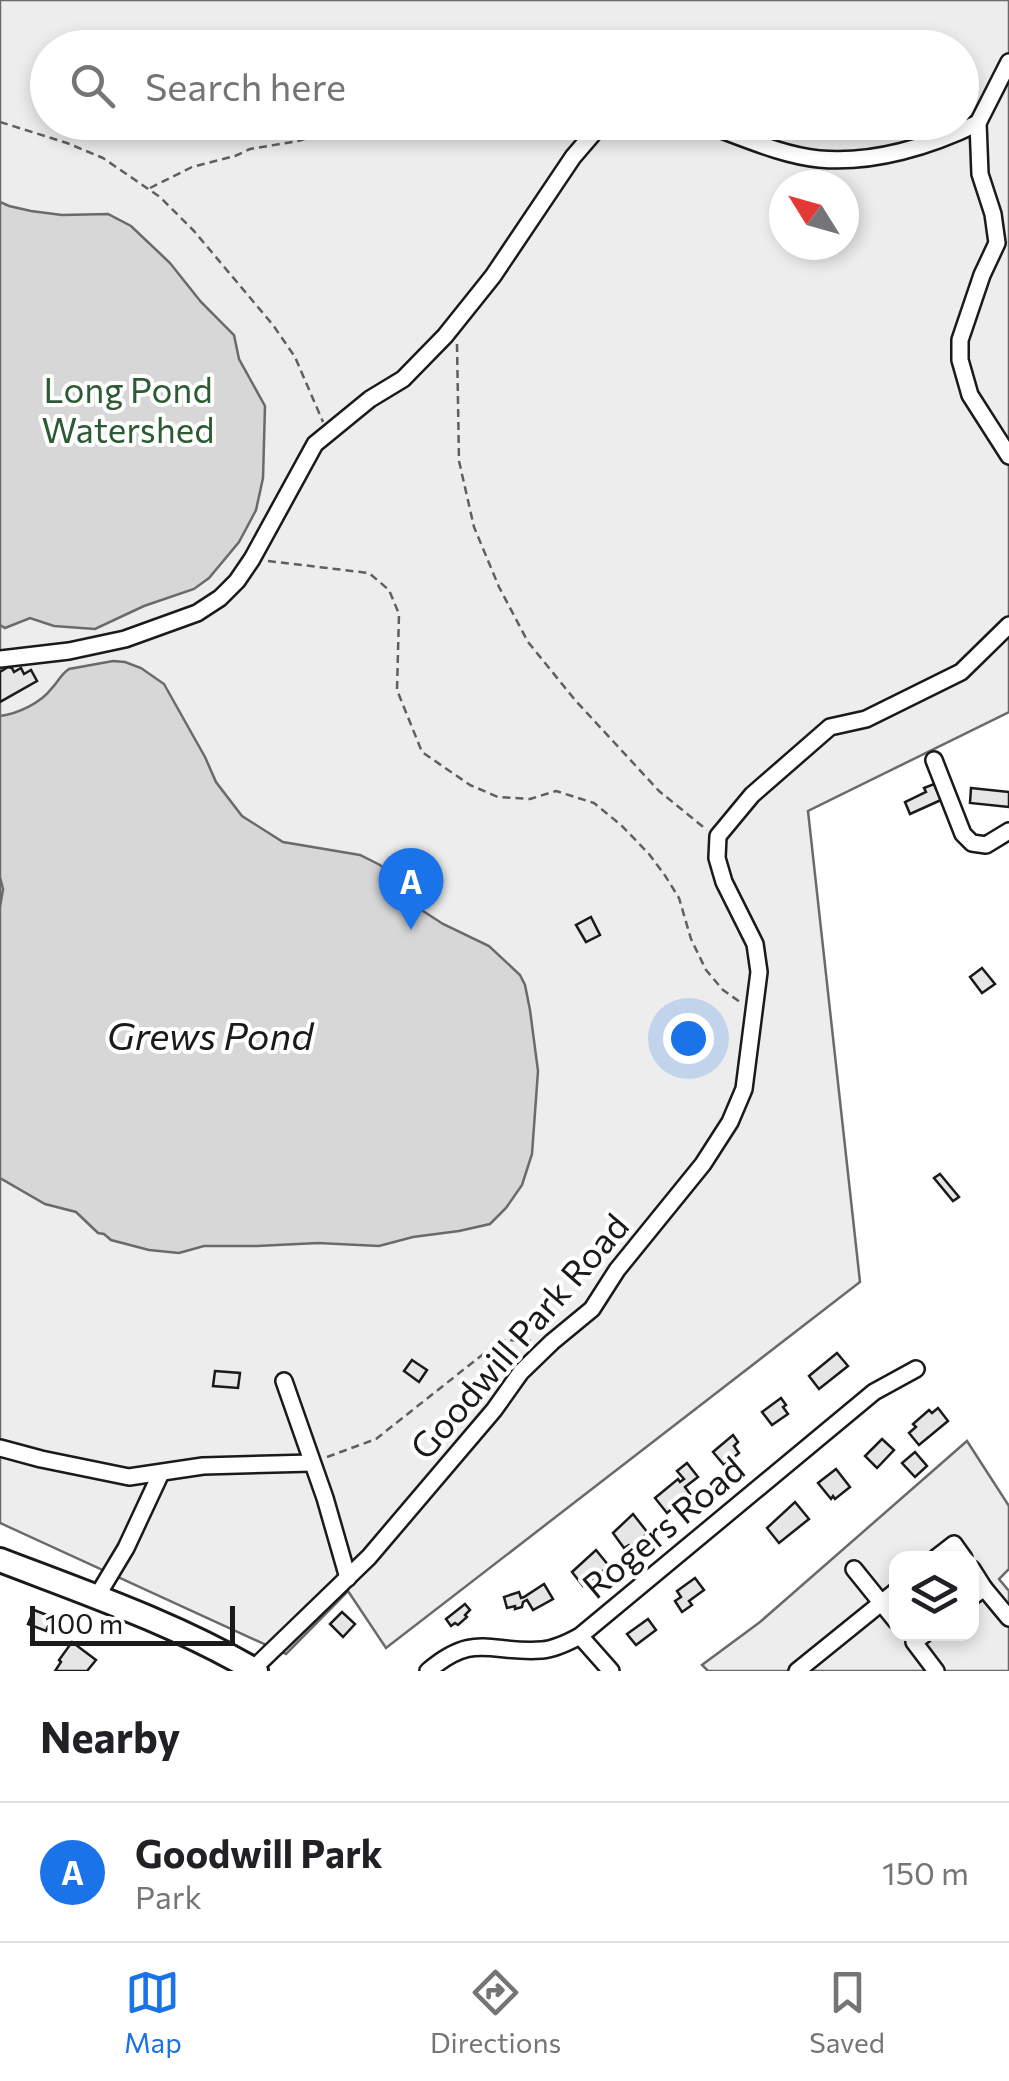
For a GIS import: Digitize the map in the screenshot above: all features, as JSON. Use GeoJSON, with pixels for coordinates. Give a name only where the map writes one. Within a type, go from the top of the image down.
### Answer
{"type":"FeatureCollection","features":[{"type":"Feature","properties":{"kind":"highway"},"geometry":{"type":"LineString","coordinates":[[1,1564],[62,1583],[190,1637],[255,1670]]}},
{"type":"Feature","properties":{"kind":"street"},"geometry":{"type":"LineString","coordinates":[[979,121],[1009,62]]}},
{"type":"Feature","properties":{"kind":"street"},"geometry":{"type":"LineString","coordinates":[[0,658],[125,640],[198,613],[220,598],[252,559],[315,444],[370,399],[403,379],[457,323],[573,156],[588,140]]}},
{"type":"Feature","properties":{"kind":"street"},"geometry":{"type":"LineString","coordinates":[[751,140],[817,159],[856,159],[943,140]]}},
{"type":"Feature","properties":{"kind":"street"},"geometry":{"type":"LineString","coordinates":[[979,140],[980,174],[994,214],[997,243],[960,340],[960,360],[970,395],[1009,456]]}},
{"type":"Feature","properties":{"kind":"street"},"geometry":{"type":"LineString","coordinates":[[718,836],[752,795],[830,728],[866,719],[962,672],[1009,624]]}},
{"type":"Feature","properties":{"kind":"street"},"geometry":{"type":"LineString","coordinates":[[934,760],[963,834],[972,843],[986,846],[1009,830]]}},
{"type":"Feature","properties":{"kind":"street","name":"Goodwill Park Road"},"geometry":{"type":"LineString","coordinates":[[255,1670],[414,1507],[521,1372],[592,1309],[617,1270],[703,1164],[730,1122],[744,1088],[759,972],[755,944],[724,882],[717,858],[718,836]]}},
{"type":"Feature","properties":{"kind":"street","name":"Rogers Road"},"geometry":{"type":"LineString","coordinates":[[428,1671],[464,1648],[546,1650],[580,1636],[874,1392],[916,1370]]}},
{"type":"Feature","properties":{"kind":"street"},"geometry":{"type":"LineString","coordinates":[[284,1381],[331,1515],[348,1578]]}},
{"type":"Feature","properties":{"kind":"street"},"geometry":{"type":"LineString","coordinates":[[0,1448],[129,1476],[203,1466],[312,1463]]}},
{"type":"Feature","properties":{"kind":"street"},"geometry":{"type":"LineString","coordinates":[[96,1598],[126,1548],[161,1473]]}},
{"type":"Feature","properties":{"kind":"street"},"geometry":{"type":"LineString","coordinates":[[854,1569],[889,1612]]}},
{"type":"Feature","properties":{"kind":"street"},"geometry":{"type":"LineString","coordinates":[[979,1593],[1009,1618]]}},
{"type":"Feature","properties":{"kind":"street"},"geometry":{"type":"LineString","coordinates":[[797,1671],[889,1597]]}},
{"type":"Feature","properties":{"kind":"street"},"geometry":{"type":"LineString","coordinates":[[580,1636],[611,1671]]}},
{"type":"Feature","properties":{"kind":"street"},"geometry":{"type":"LineString","coordinates":[[918,1641],[936,1671]]}},
{"type":"Feature","properties":{"kind":"path"},"geometry":{"type":"LineString","coordinates":[[0,122],[30,131]]}},
{"type":"Feature","properties":{"kind":"path"},"geometry":{"type":"LineString","coordinates":[[57,140],[103,158],[160,197],[194,231],[274,325],[295,356],[327,432]]}},
{"type":"Feature","properties":{"kind":"path"},"geometry":{"type":"LineString","coordinates":[[149,189],[192,166],[250,149],[304,140]]}},
{"type":"Feature","properties":{"kind":"path"},"geometry":{"type":"LineString","coordinates":[[457,323],[459,461],[474,526],[498,587],[528,642],[575,700],[659,791],[718,836]]}},
{"type":"Feature","properties":{"kind":"path"},"geometry":{"type":"LineString","coordinates":[[252,559],[368,573],[389,590],[398,614],[397,690],[422,752],[470,785],[498,797],[530,800],[556,792],[594,804],[648,854],[679,898],[691,939],[706,970],[723,990],[755,1012]]}},
{"type":"Feature","properties":{"kind":"path"},"geometry":{"type":"LineString","coordinates":[[312,1463],[376,1440],[500,1340],[552,1342]]}},
{"type":"Feature","properties":{"kind":"shaded area"},"geometry":{"type":"Polygon","coordinates":[[[0,0],[1009,0],[1009,712],[808,811],[860,1282],[386,1648],[348,1591],[286,1654],[0,1523],[0,0]]]}},
{"type":"Feature","properties":{"kind":"shaded area"},"geometry":{"type":"Polygon","coordinates":[[[967,1441],[1009,1506],[1009,1569],[999,1579],[1009,1591],[1009,1671],[708,1671],[702,1665],[760,1622],[967,1441]]]}},
{"type":"Feature","properties":{"kind":"water"},"geometry":{"type":"Polygon","coordinates":[[[0,202],[62,215],[108,214],[131,226],[234,335],[239,359],[265,406],[263,478],[256,510],[239,542],[209,578],[194,589],[95,629],[54,626],[30,618],[5,628],[0,625],[0,202]]]}},
{"type":"Feature","properties":{"kind":"water","name":"Grews Pond"},"geometry":{"type":"Polygon","coordinates":[[[113,661],[141,668],[164,684],[216,782],[242,816],[283,842],[360,855],[380,865],[420,909],[489,946],[520,975],[530,1010],[538,1071],[532,1154],[522,1185],[490,1224],[379,1246],[204,1246],[179,1253],[111,1240],[76,1212],[45,1204],[0,1178],[0,716],[35,703],[69,669],[113,661]]]}},
{"type":"Feature","properties":{"kind":"building"},"geometry":{"type":"Polygon","coordinates":[[[8,667],[14,672],[21,668],[24,674],[31,670],[37,681],[0,702],[0,672],[8,667]]]}},
{"type":"Feature","properties":{"kind":"building"},"geometry":{"type":"Polygon","coordinates":[[[934,784],[941,800],[910,814],[905,802],[934,784]]]}},
{"type":"Feature","properties":{"kind":"building"},"geometry":{"type":"Polygon","coordinates":[[[971,788],[1009,792],[1009,807],[970,803],[971,788]]]}},
{"type":"Feature","properties":{"kind":"building"},"geometry":{"type":"Polygon","coordinates":[[[591,917],[600,935],[586,942],[576,925],[591,917]]]}},
{"type":"Feature","properties":{"kind":"building"},"geometry":{"type":"Polygon","coordinates":[[[982,968],[995,984],[982,993],[970,977],[982,968]]]}},
{"type":"Feature","properties":{"kind":"building"},"geometry":{"type":"Polygon","coordinates":[[[940,1174],[959,1197],[953,1201],[934,1178],[940,1174]]]}},
{"type":"Feature","properties":{"kind":"building"},"geometry":{"type":"Polygon","coordinates":[[[837,1353],[848,1366],[819,1389],[809,1376],[837,1353]]]}},
{"type":"Feature","properties":{"kind":"building"},"geometry":{"type":"Polygon","coordinates":[[[412,1360],[427,1370],[419,1382],[404,1371],[412,1360]]]}},
{"type":"Feature","properties":{"kind":"building"},"geometry":{"type":"Polygon","coordinates":[[[215,1371],[240,1373],[238,1388],[213,1386],[215,1371]]]}},
{"type":"Feature","properties":{"kind":"building"},"geometry":{"type":"Polygon","coordinates":[[[781,1398],[788,1414],[772,1425],[762,1412],[781,1398]]]}},
{"type":"Feature","properties":{"kind":"building"},"geometry":{"type":"Polygon","coordinates":[[[938,1408],[948,1421],[919,1445],[909,1433],[916,1427],[913,1424],[929,1410],[932,1413],[938,1408]]]}},
{"type":"Feature","properties":{"kind":"building"},"geometry":{"type":"Polygon","coordinates":[[[733,1435],[739,1453],[724,1465],[713,1452],[733,1435]]]}},
{"type":"Feature","properties":{"kind":"building"},"geometry":{"type":"Polygon","coordinates":[[[882,1439],[894,1450],[877,1468],[865,1456],[882,1439]]]}},
{"type":"Feature","properties":{"kind":"building"},"geometry":{"type":"Polygon","coordinates":[[[915,1452],[927,1466],[915,1477],[902,1463],[915,1452]]]}},
{"type":"Feature","properties":{"kind":"building"},"geometry":{"type":"Polygon","coordinates":[[[687,1463],[698,1477],[685,1487],[690,1494],[667,1513],[655,1498],[678,1479],[684,1479],[677,1471],[687,1463]]]}},
{"type":"Feature","properties":{"kind":"building"},"geometry":{"type":"Polygon","coordinates":[[[836,1469],[850,1487],[831,1499],[818,1483],[836,1469]]]}},
{"type":"Feature","properties":{"kind":"building"},"geometry":{"type":"Polygon","coordinates":[[[795,1502],[809,1519],[779,1543],[767,1528],[795,1502]]]}},
{"type":"Feature","properties":{"kind":"building"},"geometry":{"type":"Polygon","coordinates":[[[633,1514],[648,1533],[624,1548],[613,1533],[633,1514]]]}},
{"type":"Feature","properties":{"kind":"building"},"geometry":{"type":"Polygon","coordinates":[[[596,1550],[609,1566],[583,1586],[572,1572],[596,1550]]]}},
{"type":"Feature","properties":{"kind":"building"},"geometry":{"type":"Polygon","coordinates":[[[695,1578],[704,1590],[682,1612],[675,1601],[681,1597],[677,1591],[695,1578]]]}},
{"type":"Feature","properties":{"kind":"building"},"geometry":{"type":"Polygon","coordinates":[[[544,1584],[553,1599],[533,1610],[527,1600],[522,1607],[507,1608],[504,1597],[519,1592],[521,1598],[544,1584]]]}},
{"type":"Feature","properties":{"kind":"building"},"geometry":{"type":"Polygon","coordinates":[[[465,1604],[470,1610],[467,1617],[451,1626],[446,1619],[465,1604]]]}},
{"type":"Feature","properties":{"kind":"building"},"geometry":{"type":"Polygon","coordinates":[[[34,1610],[52,1617],[46,1631],[28,1624],[34,1610]]]}},
{"type":"Feature","properties":{"kind":"building"},"geometry":{"type":"Polygon","coordinates":[[[342,1612],[355,1624],[343,1637],[330,1624],[342,1612]]]}},
{"type":"Feature","properties":{"kind":"building"},"geometry":{"type":"Polygon","coordinates":[[[648,1619],[656,1630],[636,1645],[627,1634],[648,1619]]]}},
{"type":"Feature","properties":{"kind":"building"},"geometry":{"type":"Polygon","coordinates":[[[72,1642],[96,1660],[87,1671],[55,1671],[59,1660],[72,1642]]]}},
{"type":"Feature","properties":{"kind":"place","name":"Goodwill Park"},"geometry":{"type":"Point","coordinates":[411,930]}},
{"type":"Feature","properties":{"kind":"park label","name":"Long Pond Watershed"},"geometry":{"type":"Point","coordinates":[128,411]}}]}
